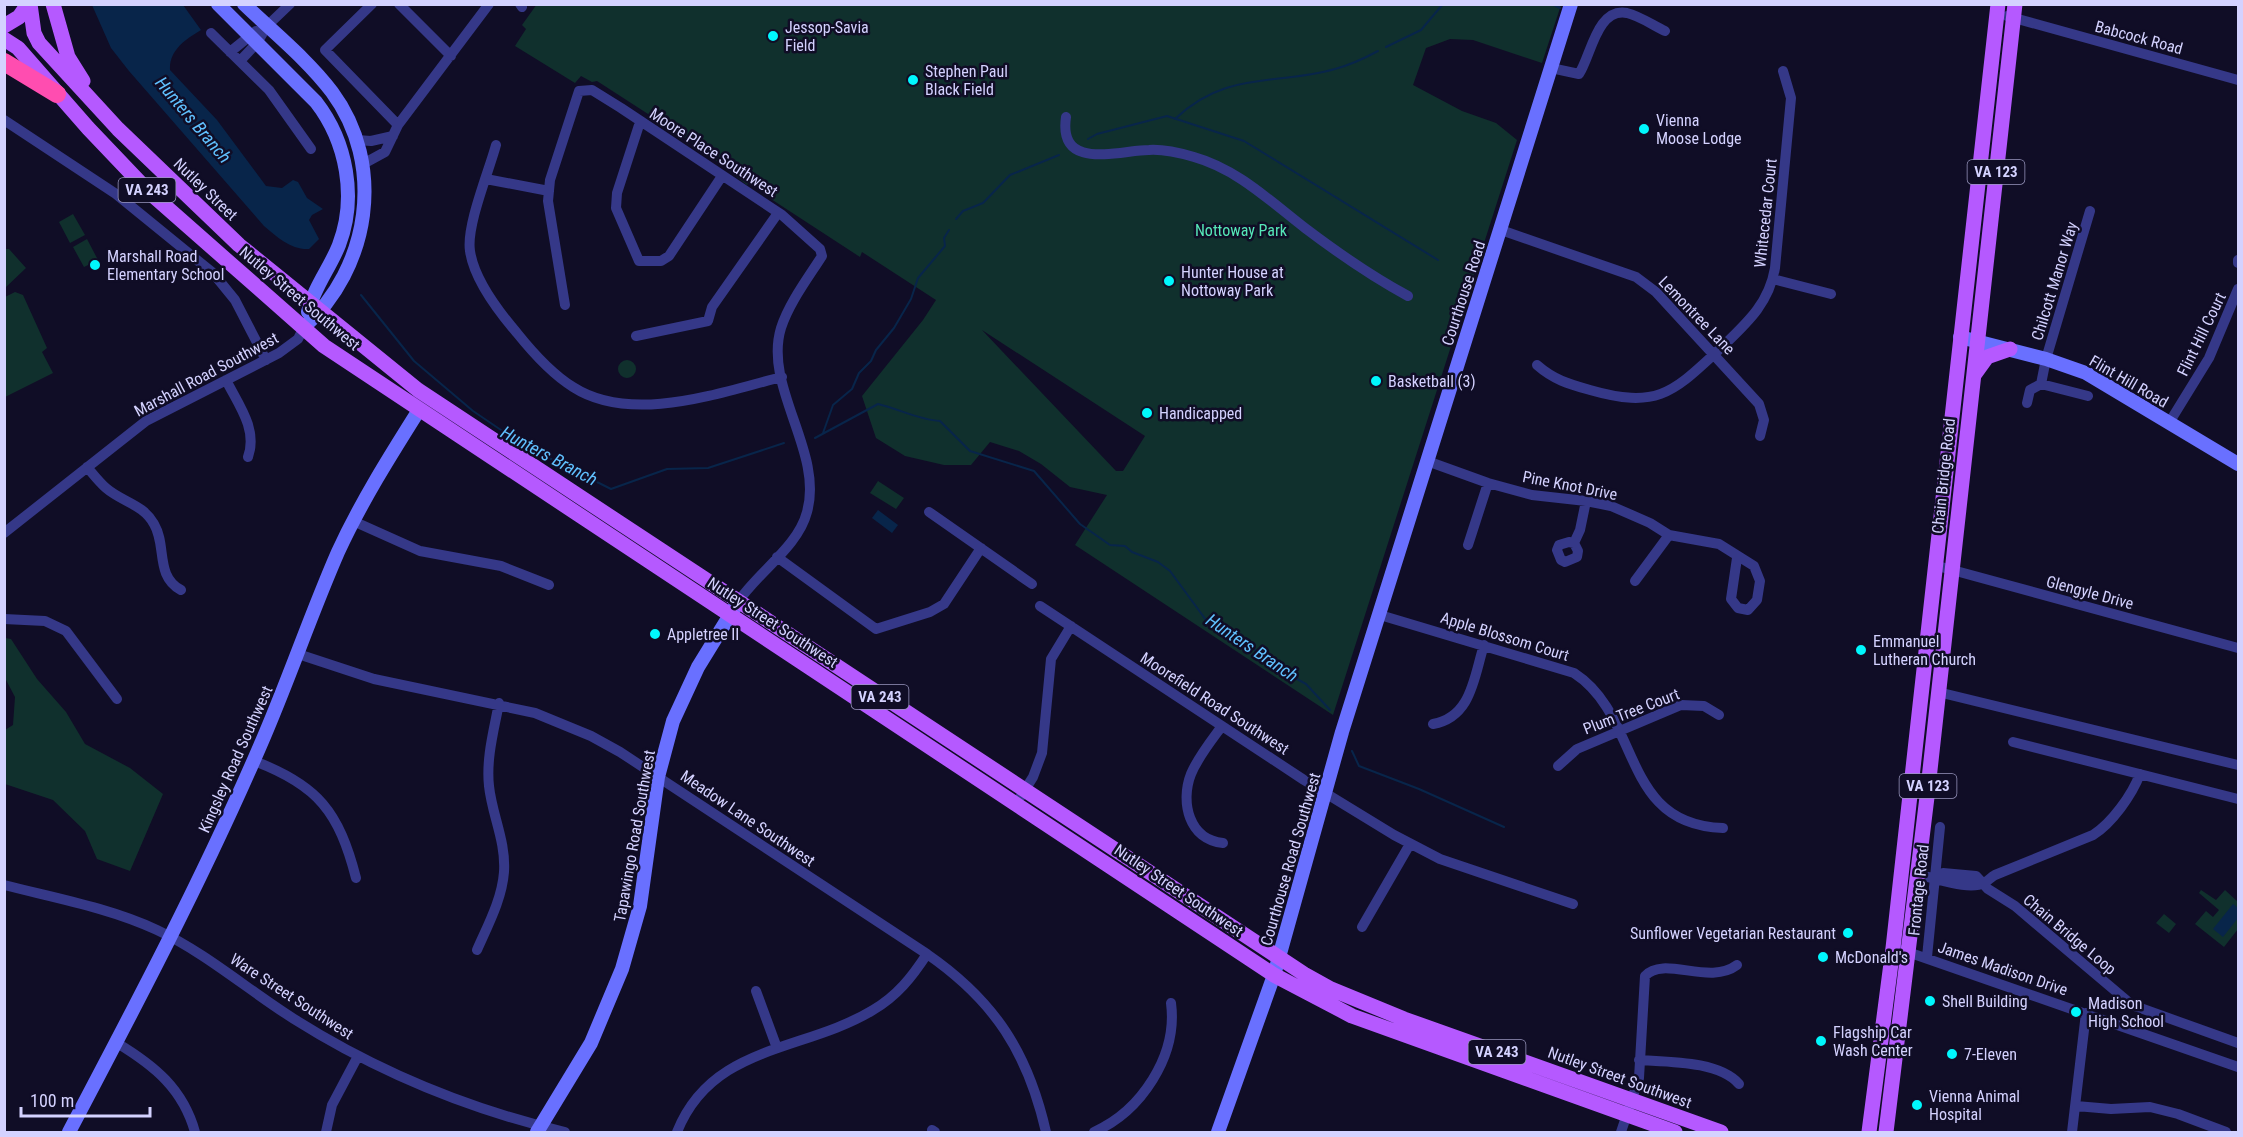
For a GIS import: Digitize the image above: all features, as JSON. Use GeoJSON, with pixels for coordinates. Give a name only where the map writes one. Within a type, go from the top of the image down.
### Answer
{"type":"FeatureCollection","features":[{"type":"Feature","properties":{"kind":"highway"},"geometry":{"type":"LineString","coordinates":[[4,62],[57,94]]}},
{"type":"Feature","properties":{"kind":"main road","name":"Nutley Street"},"geometry":{"type":"LineString","coordinates":[[4,26],[19,17],[29,4]]}},
{"type":"Feature","properties":{"kind":"main road","name":"Nutley Street"},"geometry":{"type":"LineString","coordinates":[[29,4],[34,33],[39,43],[100,109],[239,246],[315,309]]}},
{"type":"Feature","properties":{"kind":"main road","name":"Nutley Street"},"geometry":{"type":"LineString","coordinates":[[53,4],[68,57],[100,109]]}},
{"type":"Feature","properties":{"kind":"main road","name":"Chain Bridge Road"},"geometry":{"type":"LineString","coordinates":[[1893,948],[1934,565],[1998,9]]}},
{"type":"Feature","properties":{"kind":"main road","name":"Chain Bridge Road"},"geometry":{"type":"LineString","coordinates":[[1909,951],[2014,11]]}},
{"type":"Feature","properties":{"kind":"main road","name":"Nutley Street Southwest"},"geometry":{"type":"LineString","coordinates":[[4,39],[18,48],[57,94],[148,191],[324,346],[419,410],[734,609],[1019,797],[1331,989],[1361,1002],[1721,1132]]}},
{"type":"Feature","properties":{"kind":"main road","name":"Nutley Street Southwest"},"geometry":{"type":"LineString","coordinates":[[315,309],[429,398],[734,609]]}},
{"type":"Feature","properties":{"kind":"main road"},"geometry":{"type":"LineString","coordinates":[[1972,378],[1987,357],[2010,349]]}},
{"type":"Feature","properties":{"kind":"main road","name":"Nutley Street Southwest"},"geometry":{"type":"LineString","coordinates":[[1019,797],[1274,975],[1353,1016],[1675,1132]]}},
{"type":"Feature","properties":{"kind":"main road","name":"VA 123"},"geometry":{"type":"LineString","coordinates":[[1869,1132],[1893,948]]}},
{"type":"Feature","properties":{"kind":"main road","name":"VA 123"},"geometry":{"type":"LineString","coordinates":[[1886,1132],[1909,951]]}},
{"type":"Feature","properties":{"kind":"street"},"geometry":{"type":"LineString","coordinates":[[218,4],[322,110],[334,131],[346,170],[348,204],[342,235],[315,309]]}},
{"type":"Feature","properties":{"kind":"street"},"geometry":{"type":"LineString","coordinates":[[244,4],[331,91],[357,140],[363,164],[365,204],[355,250],[304,327]]}},
{"type":"Feature","properties":{"kind":"street"},"geometry":{"type":"LineString","coordinates":[[230,52],[253,39],[290,4]]}},
{"type":"Feature","properties":{"kind":"street"},"geometry":{"type":"LineString","coordinates":[[372,4],[326,50],[398,125]]}},
{"type":"Feature","properties":{"kind":"street"},"geometry":{"type":"LineString","coordinates":[[399,4],[451,56]]}},
{"type":"Feature","properties":{"kind":"street"},"geometry":{"type":"LineString","coordinates":[[363,164],[385,152],[398,125],[489,4]]}},
{"type":"Feature","properties":{"kind":"street","name":"Courthouse Road"},"geometry":{"type":"LineString","coordinates":[[1386,593],[1571,4]]}},
{"type":"Feature","properties":{"kind":"street","name":"Babcock Road"},"geometry":{"type":"LineString","coordinates":[[1998,9],[2014,11],[2238,80]]}},
{"type":"Feature","properties":{"kind":"street"},"geometry":{"type":"LineString","coordinates":[[1551,68],[1579,74],[1599,27],[1616,14],[1627,13],[1665,31]]}},
{"type":"Feature","properties":{"kind":"street"},"geometry":{"type":"LineString","coordinates":[[211,33],[269,90],[311,149]]}},
{"type":"Feature","properties":{"kind":"street"},"geometry":{"type":"LineString","coordinates":[[240,61],[253,39]]}},
{"type":"Feature","properties":{"kind":"street","name":"Whitecedar Court"},"geometry":{"type":"LineString","coordinates":[[1537,365],[1561,382],[1621,398],[1636,399],[1672,390],[1752,317],[1766,298],[1773,279],[1791,98],[1783,71]]}},
{"type":"Feature","properties":{"kind":"street","name":"Moore Place Southwest"},"geometry":{"type":"LineString","coordinates":[[549,191],[579,91],[592,90],[778,213],[820,249],[822,256]]}},
{"type":"Feature","properties":{"kind":"street"},"geometry":{"type":"LineString","coordinates":[[1066,117],[1065,129],[1070,141],[1077,149],[1090,155],[1157,150],[1189,155],[1220,166],[1252,187],[1340,254],[1408,296]]}},
{"type":"Feature","properties":{"kind":"street"},"geometry":{"type":"LineString","coordinates":[[4,120],[116,194],[213,273],[235,300],[266,360]]}},
{"type":"Feature","properties":{"kind":"street"},"geometry":{"type":"LineString","coordinates":[[640,122],[617,193],[616,208],[639,261],[661,261],[669,256],[722,176]]}},
{"type":"Feature","properties":{"kind":"street"},"geometry":{"type":"LineString","coordinates":[[357,140],[371,141],[393,135]]}},
{"type":"Feature","properties":{"kind":"street"},"geometry":{"type":"LineString","coordinates":[[496,145],[470,235],[470,251],[497,309],[541,359],[574,388],[608,400],[663,405],[782,377]]}},
{"type":"Feature","properties":{"kind":"street"},"geometry":{"type":"LineString","coordinates":[[486,178],[549,191],[548,201],[565,305]]}},
{"type":"Feature","properties":{"kind":"street","name":"Chilcott Manor Way"},"geometry":{"type":"LineString","coordinates":[[2041,384],[2046,359],[2090,211]]}},
{"type":"Feature","properties":{"kind":"street"},"geometry":{"type":"LineString","coordinates":[[636,336],[708,321],[712,308],[778,213]]}},
{"type":"Feature","properties":{"kind":"street","name":"Lemontree Lane"},"geometry":{"type":"LineString","coordinates":[[1501,230],[1636,277],[1656,292],[1759,404],[1764,420],[1760,436]]}},
{"type":"Feature","properties":{"kind":"street","name":"Tapawingo Road Southwest"},"geometry":{"type":"LineString","coordinates":[[539,1130],[591,1042],[622,969],[647,869],[658,777],[673,721],[689,684],[756,577],[796,537],[803,525],[810,490],[804,456],[782,377],[778,352],[781,329],[822,256]]}},
{"type":"Feature","properties":{"kind":"street"},"geometry":{"type":"LineString","coordinates":[[1773,279],[1831,294]]}},
{"type":"Feature","properties":{"kind":"street","name":"Flint Hill Court"},"geometry":{"type":"LineString","coordinates":[[2169,423],[2209,358],[2238,289]]}},
{"type":"Feature","properties":{"kind":"street","name":"Marshall Road Southwest"},"geometry":{"type":"LineString","coordinates":[[4,533],[146,421],[292,345],[304,327]]}},
{"type":"Feature","properties":{"kind":"street","name":"Flint Hill Road"},"geometry":{"type":"LineString","coordinates":[[1960,337],[2046,359],[2105,383],[2238,464]]}},
{"type":"Feature","properties":{"kind":"street"},"geometry":{"type":"LineString","coordinates":[[226,380],[251,431],[252,440],[248,457]]}},
{"type":"Feature","properties":{"kind":"street"},"geometry":{"type":"LineString","coordinates":[[2027,403],[2030,390],[2041,384],[2088,396]]}},
{"type":"Feature","properties":{"kind":"street","name":"Kingsley Road Southwest"},"geometry":{"type":"LineString","coordinates":[[69,1132],[172,937],[254,760],[353,521],[390,455],[429,398]]}},
{"type":"Feature","properties":{"kind":"street","name":"Pine Knot Drive"},"geometry":{"type":"LineString","coordinates":[[1427,461],[1488,483],[1542,496],[1586,501],[1629,513],[1669,535],[1711,541],[1737,558],[1749,561],[1758,573],[1757,600],[1748,609],[1738,608],[1731,599],[1737,558]]}},
{"type":"Feature","properties":{"kind":"street"},"geometry":{"type":"LineString","coordinates":[[87,467],[106,488],[136,505],[153,522],[161,542],[165,574],[181,590]]}},
{"type":"Feature","properties":{"kind":"street"},"geometry":{"type":"LineString","coordinates":[[1468,545],[1488,483]]}},
{"type":"Feature","properties":{"kind":"street"},"geometry":{"type":"LineString","coordinates":[[1574,543],[1580,530],[1586,501]]}},
{"type":"Feature","properties":{"kind":"street"},"geometry":{"type":"LineString","coordinates":[[929,512],[1032,584]]}},
{"type":"Feature","properties":{"kind":"street"},"geometry":{"type":"LineString","coordinates":[[353,521],[420,551],[501,566],[549,585]]}},
{"type":"Feature","properties":{"kind":"street"},"geometry":{"type":"LineString","coordinates":[[1635,581],[1669,535]]}},
{"type":"Feature","properties":{"kind":"street"},"geometry":{"type":"LineString","coordinates":[[777,557],[876,629],[930,612],[944,604],[981,548]]}},
{"type":"Feature","properties":{"kind":"street","name":"Glengyle Drive"},"geometry":{"type":"LineString","coordinates":[[1934,565],[2238,648]]}},
{"type":"Feature","properties":{"kind":"street","name":"Courthouse Road Southwest"},"geometry":{"type":"LineString","coordinates":[[1218,1132],[1279,959],[1342,732],[1386,593]]}},
{"type":"Feature","properties":{"kind":"street","name":"Moorefield Road Southwest"},"geometry":{"type":"LineString","coordinates":[[1040,606],[1326,794],[1410,844],[1440,860],[1573,904]]}},
{"type":"Feature","properties":{"kind":"street","name":"Apple Blossom Court"},"geometry":{"type":"LineString","coordinates":[[1380,615],[1574,673],[1586,680],[1605,701],[1640,779],[1656,801],[1691,823],[1723,828]]}},
{"type":"Feature","properties":{"kind":"street"},"geometry":{"type":"LineString","coordinates":[[4,620],[45,621],[66,631],[117,699]]}},
{"type":"Feature","properties":{"kind":"street"},"geometry":{"type":"LineString","coordinates":[[1019,797],[1042,753],[1050,659],[1071,626]]}},
{"type":"Feature","properties":{"kind":"street"},"geometry":{"type":"LineString","coordinates":[[1434,724],[1451,719],[1464,706],[1484,645]]}},
{"type":"Feature","properties":{"kind":"street","name":"Meadow Lane Southwest"},"geometry":{"type":"LineString","coordinates":[[298,654],[374,679],[535,713],[591,736],[658,777],[927,954],[974,992],[1010,1036],[1031,1078],[1046,1132]]}},
{"type":"Feature","properties":{"kind":"street"},"geometry":{"type":"LineString","coordinates":[[1938,692],[2238,765]]}},
{"type":"Feature","properties":{"kind":"street"},"geometry":{"type":"LineString","coordinates":[[477,950],[497,903],[504,872],[502,837],[492,801],[488,770],[499,704]]}},
{"type":"Feature","properties":{"kind":"street","name":"Plum Tree Court"},"geometry":{"type":"LineString","coordinates":[[1558,766],[1577,748],[1687,704],[1704,706],[1719,715]]}},
{"type":"Feature","properties":{"kind":"street"},"geometry":{"type":"LineString","coordinates":[[1222,726],[1194,766],[1186,797],[1195,829],[1208,840],[1223,843]]}},
{"type":"Feature","properties":{"kind":"street"},"geometry":{"type":"LineString","coordinates":[[2013,742],[2238,799]]}},
{"type":"Feature","properties":{"kind":"street"},"geometry":{"type":"LineString","coordinates":[[254,760],[295,779],[322,803],[342,832],[356,878]]}},
{"type":"Feature","properties":{"kind":"street"},"geometry":{"type":"LineString","coordinates":[[1984,883],[1995,875],[2100,831],[2135,785],[2140,774]]}},
{"type":"Feature","properties":{"kind":"street","name":"Frontage Road"},"geometry":{"type":"LineString","coordinates":[[1927,957],[1940,827]]}},
{"type":"Feature","properties":{"kind":"street"},"geometry":{"type":"LineString","coordinates":[[1362,927],[1410,844]]}},
{"type":"Feature","properties":{"kind":"street","name":"Chain Bridge Loop"},"geometry":{"type":"LineString","coordinates":[[1918,875],[1935,877],[1943,873],[1976,876],[1988,889],[2029,917],[2132,1005],[2238,1043]]}},
{"type":"Feature","properties":{"kind":"street","name":"Ware Street Southwest"},"geometry":{"type":"LineString","coordinates":[[4,885],[117,915],[172,937],[293,1018],[376,1066],[441,1094],[539,1130],[565,1132]]}},
{"type":"Feature","properties":{"kind":"street","name":"James Madison Drive"},"geometry":{"type":"LineString","coordinates":[[1893,948],[1927,957],[2238,1067]]}},
{"type":"Feature","properties":{"kind":"street"},"geometry":{"type":"LineString","coordinates":[[677,1132],[694,1101],[718,1077],[746,1060],[873,1011],[901,989],[927,954]]}},
{"type":"Feature","properties":{"kind":"street"},"geometry":{"type":"LineString","coordinates":[[1621,1132],[1639,1078],[1644,976],[1654,969],[1714,975],[1737,965]]}},
{"type":"Feature","properties":{"kind":"street"},"geometry":{"type":"LineString","coordinates":[[756,991],[777,1048]]}},
{"type":"Feature","properties":{"kind":"street"},"geometry":{"type":"LineString","coordinates":[[1094,1132],[1129,1109],[1150,1083],[1170,1037],[1171,1003]]}},
{"type":"Feature","properties":{"kind":"street"},"geometry":{"type":"LineString","coordinates":[[2072,1132],[2086,1013]]}},
{"type":"Feature","properties":{"kind":"street"},"geometry":{"type":"LineString","coordinates":[[117,1043],[156,1068],[167,1079],[185,1105],[195,1132]]}},
{"type":"Feature","properties":{"kind":"street"},"geometry":{"type":"LineString","coordinates":[[326,1132],[332,1105],[358,1056]]}},
{"type":"Feature","properties":{"kind":"street"},"geometry":{"type":"LineString","coordinates":[[1639,1060],[1717,1069],[1733,1077],[1739,1084]]}},
{"type":"Feature","properties":{"kind":"street"},"geometry":{"type":"LineString","coordinates":[[2076,1106],[2111,1109],[2150,1107],[2178,1114],[2226,1132]]}},
{"type":"Feature","properties":{"kind":"green space","name":"Nottoway Park"},"geometry":{"type":"Polygon","coordinates":[[[537,4],[1561,5],[1542,63],[1473,40],[1450,39],[1426,48],[1413,85],[1462,111],[1496,123],[1517,140],[1333,715],[1075,545],[1107,495],[1070,487],[1041,464],[1019,451],[990,442],[971,465],[944,465],[905,456],[876,438],[862,396],[923,320],[936,300],[862,252],[860,257],[771,199],[773,195],[751,180],[747,185],[696,145],[597,81],[592,82],[581,76],[575,83],[515,46],[526,29],[522,25],[537,4]],[[982,330],[1116,471],[1123,471],[1145,436],[982,330]]]}},
{"type":"Feature","properties":{"kind":"green space"},"geometry":{"type":"Polygon","coordinates":[[[73,214],[85,235],[70,243],[59,222],[73,214]]]}},
{"type":"Feature","properties":{"kind":"green space"},"geometry":{"type":"Polygon","coordinates":[[[87,239],[98,260],[84,267],[73,247],[87,239]]]}},
{"type":"Feature","properties":{"kind":"green space"},"geometry":{"type":"Polygon","coordinates":[[[5,249],[9,249],[26,268],[5,288],[5,249]]]}},
{"type":"Feature","properties":{"kind":"green space"},"geometry":{"type":"Polygon","coordinates":[[[15,292],[23,295],[47,348],[42,352],[53,373],[5,397],[5,297],[15,292]]]}},
{"type":"Feature","properties":{"kind":"green space"},"geometry":{"type":"Polygon","coordinates":[[[627,360],[633,363],[636,369],[633,375],[627,378],[621,375],[618,369],[621,363],[627,360]]]}},
{"type":"Feature","properties":{"kind":"green space"},"geometry":{"type":"Polygon","coordinates":[[[878,481],[904,498],[896,509],[870,493],[878,481]]]}},
{"type":"Feature","properties":{"kind":"green space"},"geometry":{"type":"Polygon","coordinates":[[[5,638],[11,639],[37,679],[66,712],[85,744],[130,768],[163,794],[130,871],[97,859],[85,831],[53,800],[5,784],[5,730],[13,725],[15,697],[5,678],[5,638]]]}},
{"type":"Feature","properties":{"kind":"green space"},"geometry":{"type":"Polygon","coordinates":[[[2201,890],[2216,900],[2225,890],[2238,902],[2238,929],[2224,947],[2195,924],[2206,911],[2213,917],[2219,910],[2199,893],[2201,890]]]}},
{"type":"Feature","properties":{"kind":"green space"},"geometry":{"type":"Polygon","coordinates":[[[2164,914],[2176,924],[2169,933],[2156,923],[2164,914]]]}},
{"type":"Feature","properties":{"kind":"water"},"geometry":{"type":"Polygon","coordinates":[[[92,5],[183,5],[201,30],[184,41],[175,51],[170,70],[217,120],[266,186],[282,188],[293,180],[298,182],[307,198],[323,209],[312,215],[309,220],[319,239],[309,249],[290,245],[264,226],[111,48],[92,5]]]}},
{"type":"Feature","properties":{"kind":"water"},"geometry":{"type":"Polygon","coordinates":[[[878,510],[898,525],[892,533],[872,518],[878,510]]]}},
{"type":"Feature","properties":{"kind":"water"},"geometry":{"type":"Polygon","coordinates":[[[2233,904],[2238,908],[2238,918],[2223,937],[2213,929],[2233,904]]]}},
{"type":"Feature","properties":{"kind":"waterway"},"geometry":{"type":"LineString","coordinates":[[1386,47],[1421,30],[1443,4]]}},
{"type":"Feature","properties":{"kind":"waterway"},"geometry":{"type":"LineString","coordinates":[[1552,4],[1560,8]]}},
{"type":"Feature","properties":{"kind":"waterway"},"geometry":{"type":"LineString","coordinates":[[1175,119],[1194,103],[1232,86],[1335,69],[1378,51]]}},
{"type":"Feature","properties":{"kind":"waterway"},"geometry":{"type":"LineString","coordinates":[[1088,139],[1097,134],[1167,116],[1244,141],[1438,260]]}},
{"type":"Feature","properties":{"kind":"waterway"},"geometry":{"type":"LineString","coordinates":[[956,219],[963,211],[983,203],[1010,175],[1059,155]]}},
{"type":"Feature","properties":{"kind":"waterway"},"geometry":{"type":"LineString","coordinates":[[823,433],[833,405],[852,389],[859,373],[871,361],[876,350],[894,328],[911,299],[918,278],[945,246],[944,238],[949,230]]}},
{"type":"Feature","properties":{"kind":"waterway","name":"Hunters Branch"},"geometry":{"type":"LineString","coordinates":[[361,295],[414,361],[473,411],[523,445],[611,489],[667,469],[708,468],[784,443]]}},
{"type":"Feature","properties":{"kind":"waterway","name":"Hunters Branch"},"geometry":{"type":"LineString","coordinates":[[815,438],[878,404],[924,419],[940,421],[970,451],[1034,471],[1080,524],[1110,545],[1125,546],[1132,552],[1158,562],[1170,571],[1206,620],[1220,630],[1249,643],[1266,662],[1306,684],[1330,710]]}},
{"type":"Feature","properties":{"kind":"waterway","name":"Hunters Branch"},"geometry":{"type":"LineString","coordinates":[[1352,751],[1359,766],[1419,789],[1504,827]]}},
{"type":"Feature","properties":{"kind":"place","name":"Jessop-Savia Field"},"geometry":{"type":"Point","coordinates":[773,36]}},
{"type":"Feature","properties":{"kind":"place","name":"Stephen Paul Black Field"},"geometry":{"type":"Point","coordinates":[913,80]}},
{"type":"Feature","properties":{"kind":"place","name":"Vienna Moose Lodge"},"geometry":{"type":"Point","coordinates":[1644,129]}},
{"type":"Feature","properties":{"kind":"place","name":"Marshall Road Elementary School"},"geometry":{"type":"Point","coordinates":[95,265]}},
{"type":"Feature","properties":{"kind":"place","name":"Hunter House at Nottoway Park"},"geometry":{"type":"Point","coordinates":[1169,281]}},
{"type":"Feature","properties":{"kind":"place","name":"Basketball (3)"},"geometry":{"type":"Point","coordinates":[1376,381]}},
{"type":"Feature","properties":{"kind":"place","name":"Handicapped"},"geometry":{"type":"Point","coordinates":[1147,413]}},
{"type":"Feature","properties":{"kind":"place","name":"Appletree II"},"geometry":{"type":"Point","coordinates":[655,634]}},
{"type":"Feature","properties":{"kind":"place","name":"Emmanuel Lutheran Church"},"geometry":{"type":"Point","coordinates":[1861,650]}},
{"type":"Feature","properties":{"kind":"place","name":"Sunflower Vegetarian Restaurant"},"geometry":{"type":"Point","coordinates":[1848,933]}},
{"type":"Feature","properties":{"kind":"place","name":"McDonald's"},"geometry":{"type":"Point","coordinates":[1823,957]}},
{"type":"Feature","properties":{"kind":"place","name":"Shell Building"},"geometry":{"type":"Point","coordinates":[1930,1001]}},
{"type":"Feature","properties":{"kind":"place","name":"Madison High School"},"geometry":{"type":"Point","coordinates":[2076,1012]}},
{"type":"Feature","properties":{"kind":"place","name":"Flagship Car Wash Center"},"geometry":{"type":"Point","coordinates":[1821,1041]}},
{"type":"Feature","properties":{"kind":"place","name":"7-Eleven"},"geometry":{"type":"Point","coordinates":[1952,1054]}},
{"type":"Feature","properties":{"kind":"place","name":"Vienna Animal Hospital"},"geometry":{"type":"Point","coordinates":[1917,1105]}}]}
